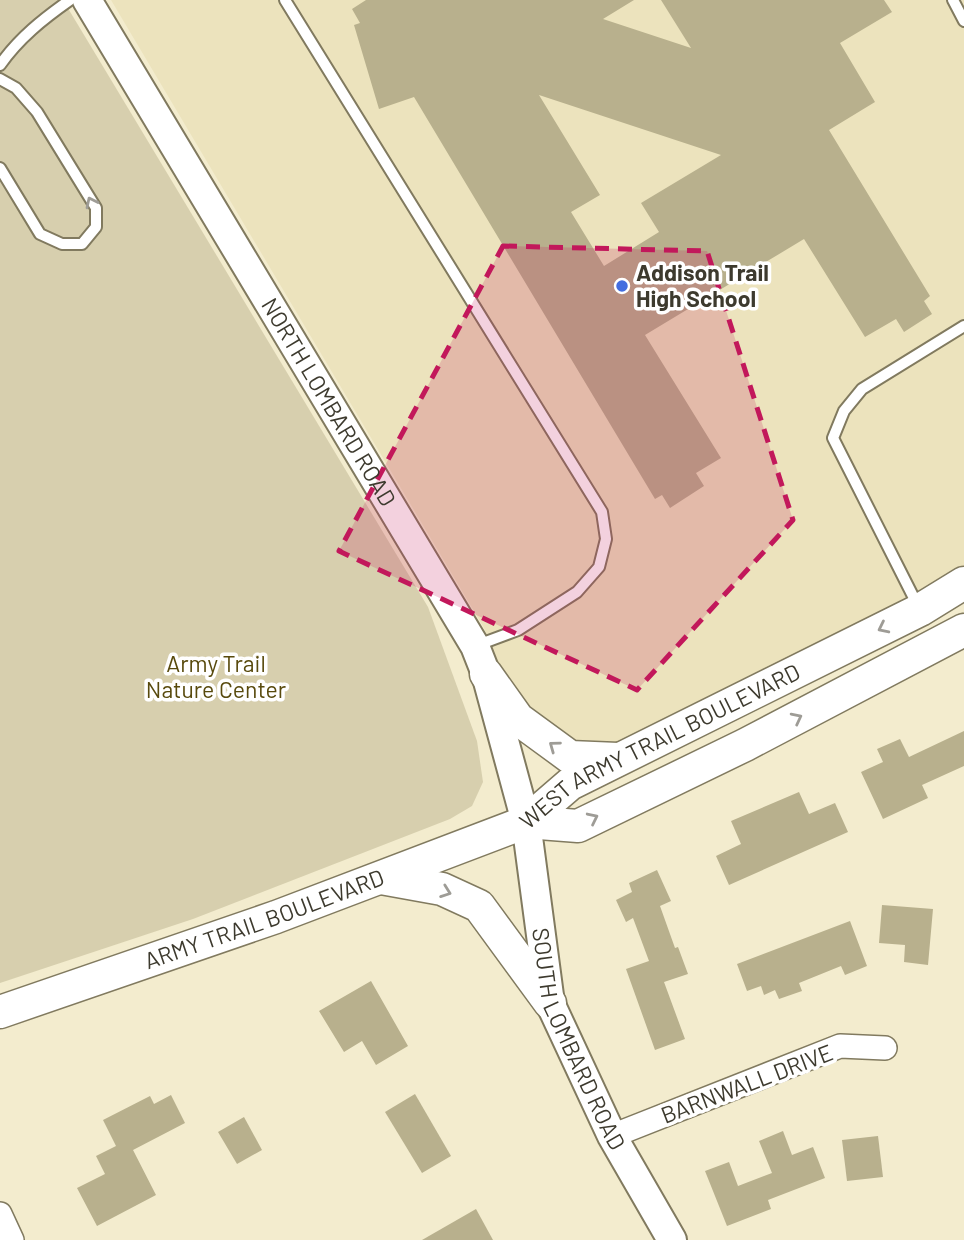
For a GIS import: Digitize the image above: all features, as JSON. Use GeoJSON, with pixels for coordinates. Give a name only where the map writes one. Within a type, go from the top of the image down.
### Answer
{"type":"FeatureCollection","features":[{"type":"Feature","properties":{"kind":"main road","name":"WEST ARMY TRAIL BOULEVARD"},"geometry":{"type":"LineString","coordinates":[[526,822],[570,784],[920,610],[964,583]]}},
{"type":"Feature","properties":{"kind":"main road"},"geometry":{"type":"LineString","coordinates":[[920,610],[935,645]]}},
{"type":"Feature","properties":{"kind":"main road","name":"WEST ARMY TRAIL BOULEVARD"},"geometry":{"type":"LineString","coordinates":[[526,822],[578,826],[744,745],[964,630]]}},
{"type":"Feature","properties":{"kind":"main road"},"geometry":{"type":"LineString","coordinates":[[481,660],[518,719],[570,757],[619,759]]}},
{"type":"Feature","properties":{"kind":"main road","name":"ARMY TRAIL BOULEVARD"},"geometry":{"type":"LineString","coordinates":[[0,1012],[276,917],[526,822]]}},
{"type":"Feature","properties":{"kind":"main road"},"geometry":{"type":"LineString","coordinates":[[379,878],[442,889],[479,906],[550,1003]]}},
{"type":"Feature","properties":{"kind":"street","name":"NORTH LOMBARD ROAD"},"geometry":{"type":"LineString","coordinates":[[87,0],[481,660],[526,822]]}},
{"type":"Feature","properties":{"kind":"street","name":"SOUTH LOMBARD ROAD"},"geometry":{"type":"LineString","coordinates":[[526,822],[550,1003],[612,1136],[672,1240]]}},
{"type":"Feature","properties":{"kind":"street","name":"BARNWALL DRIVE"},"geometry":{"type":"LineString","coordinates":[[612,1136],[840,1046],[885,1048]]}},
{"type":"Feature","properties":{"kind":"street"},"geometry":{"type":"LineString","coordinates":[[0,1214],[12,1240]]}},
{"type":"Feature","properties":{"kind":"lane"},"geometry":{"type":"LineString","coordinates":[[0,65],[39,22],[69,0]]}},
{"type":"Feature","properties":{"kind":"lane"},"geometry":{"type":"LineString","coordinates":[[285,0],[602,512],[606,539],[599,567],[577,592],[518,630],[481,660]]}},
{"type":"Feature","properties":{"kind":"lane"},"geometry":{"type":"LineString","coordinates":[[953,0],[964,21]]}},
{"type":"Feature","properties":{"kind":"lane"},"geometry":{"type":"LineString","coordinates":[[0,79],[16,88],[37,113],[96,208],[96,227],[82,244],[62,244],[40,234],[0,168]]}},
{"type":"Feature","properties":{"kind":"lane"},"geometry":{"type":"LineString","coordinates":[[920,610],[833,438],[844,411],[862,389],[964,326]]}},
{"type":"Feature","properties":{"kind":"highlighted area"},"geometry":{"type":"Polygon","coordinates":[[[503,246],[707,251],[793,520],[637,690],[339,551],[503,246]]]}},
{"type":"Feature","properties":{"kind":"shaded area","name":"Addison Trail High School"},"geometry":{"type":"Polygon","coordinates":[[[111,0],[964,0],[964,571],[615,748],[579,749],[536,717],[503,678],[484,628],[111,0]]]}},
{"type":"Feature","properties":{"kind":"green space","name":"Army Trail Nature Center"},"geometry":{"type":"Polygon","coordinates":[[[0,0],[63,0],[428,607],[477,741],[483,782],[472,806],[450,819],[193,919],[0,983],[0,0]]]}},
{"type":"Feature","properties":{"kind":"building","name":"Addison Trail High School"},"geometry":{"type":"Polygon","coordinates":[[[366,0],[634,0],[603,19],[691,48],[661,0],[884,0],[892,12],[840,43],[875,102],[829,130],[930,296],[924,301],[932,314],[904,332],[896,319],[865,337],[804,239],[645,335],[721,458],[696,473],[704,486],[670,508],[662,495],[655,499],[414,97],[379,109],[354,25],[360,23],[352,9],[366,0]],[[539,95],[600,195],[571,212],[604,266],[659,232],[641,203],[721,155],[539,95]]]}},
{"type":"Feature","properties":{"kind":"building"},"geometry":{"type":"Polygon","coordinates":[[[964,731],[964,766],[922,785],[928,798],[883,819],[861,772],[883,762],[877,749],[900,739],[909,757],[964,731]]]}},
{"type":"Feature","properties":{"kind":"building"},"geometry":{"type":"Polygon","coordinates":[[[799,792],[809,814],[835,803],[848,832],[729,885],[716,856],[741,844],[731,821],[799,792]]]}},
{"type":"Feature","properties":{"kind":"building"},"geometry":{"type":"Polygon","coordinates":[[[657,870],[671,901],[660,906],[675,948],[678,947],[688,974],[664,982],[685,1039],[655,1050],[626,969],[649,961],[633,918],[626,922],[616,900],[632,892],[629,883],[657,870]]]}},
{"type":"Feature","properties":{"kind":"building"},"geometry":{"type":"Polygon","coordinates":[[[882,905],[933,909],[928,965],[904,962],[905,945],[879,943],[882,905]]]}},
{"type":"Feature","properties":{"kind":"building"},"geometry":{"type":"Polygon","coordinates":[[[850,921],[867,966],[845,975],[841,966],[799,983],[802,991],[779,999],[775,990],[764,995],[761,986],[747,991],[737,964],[850,921]]]}},
{"type":"Feature","properties":{"kind":"building"},"geometry":{"type":"Polygon","coordinates":[[[371,981],[408,1046],[376,1065],[362,1041],[344,1052],[319,1011],[371,981]]]}},
{"type":"Feature","properties":{"kind":"building"},"geometry":{"type":"Polygon","coordinates":[[[415,1094],[451,1156],[422,1173],[385,1112],[415,1094]]]}},
{"type":"Feature","properties":{"kind":"building"},"geometry":{"type":"Polygon","coordinates":[[[171,1095],[185,1123],[133,1150],[156,1195],[97,1226],[77,1188],[105,1174],[96,1156],[116,1146],[103,1120],[150,1096],[154,1104],[171,1095]]]}},
{"type":"Feature","properties":{"kind":"building"},"geometry":{"type":"Polygon","coordinates":[[[244,1117],[262,1150],[237,1164],[218,1132],[244,1117]]]}},
{"type":"Feature","properties":{"kind":"building"},"geometry":{"type":"Polygon","coordinates":[[[783,1131],[792,1155],[813,1147],[825,1178],[768,1200],[771,1209],[727,1226],[705,1171],[729,1162],[738,1186],[772,1173],[759,1141],[783,1131]]]}},
{"type":"Feature","properties":{"kind":"building"},"geometry":{"type":"Polygon","coordinates":[[[878,1136],[883,1177],[847,1181],[842,1140],[878,1136]]]}},
{"type":"Feature","properties":{"kind":"building"},"geometry":{"type":"Polygon","coordinates":[[[476,1209],[493,1240],[422,1240],[476,1209]]]}},
{"type":"Feature","properties":{"kind":"place","name":"Addison Trail High School"},"geometry":{"type":"Point","coordinates":[622,286]}}]}
